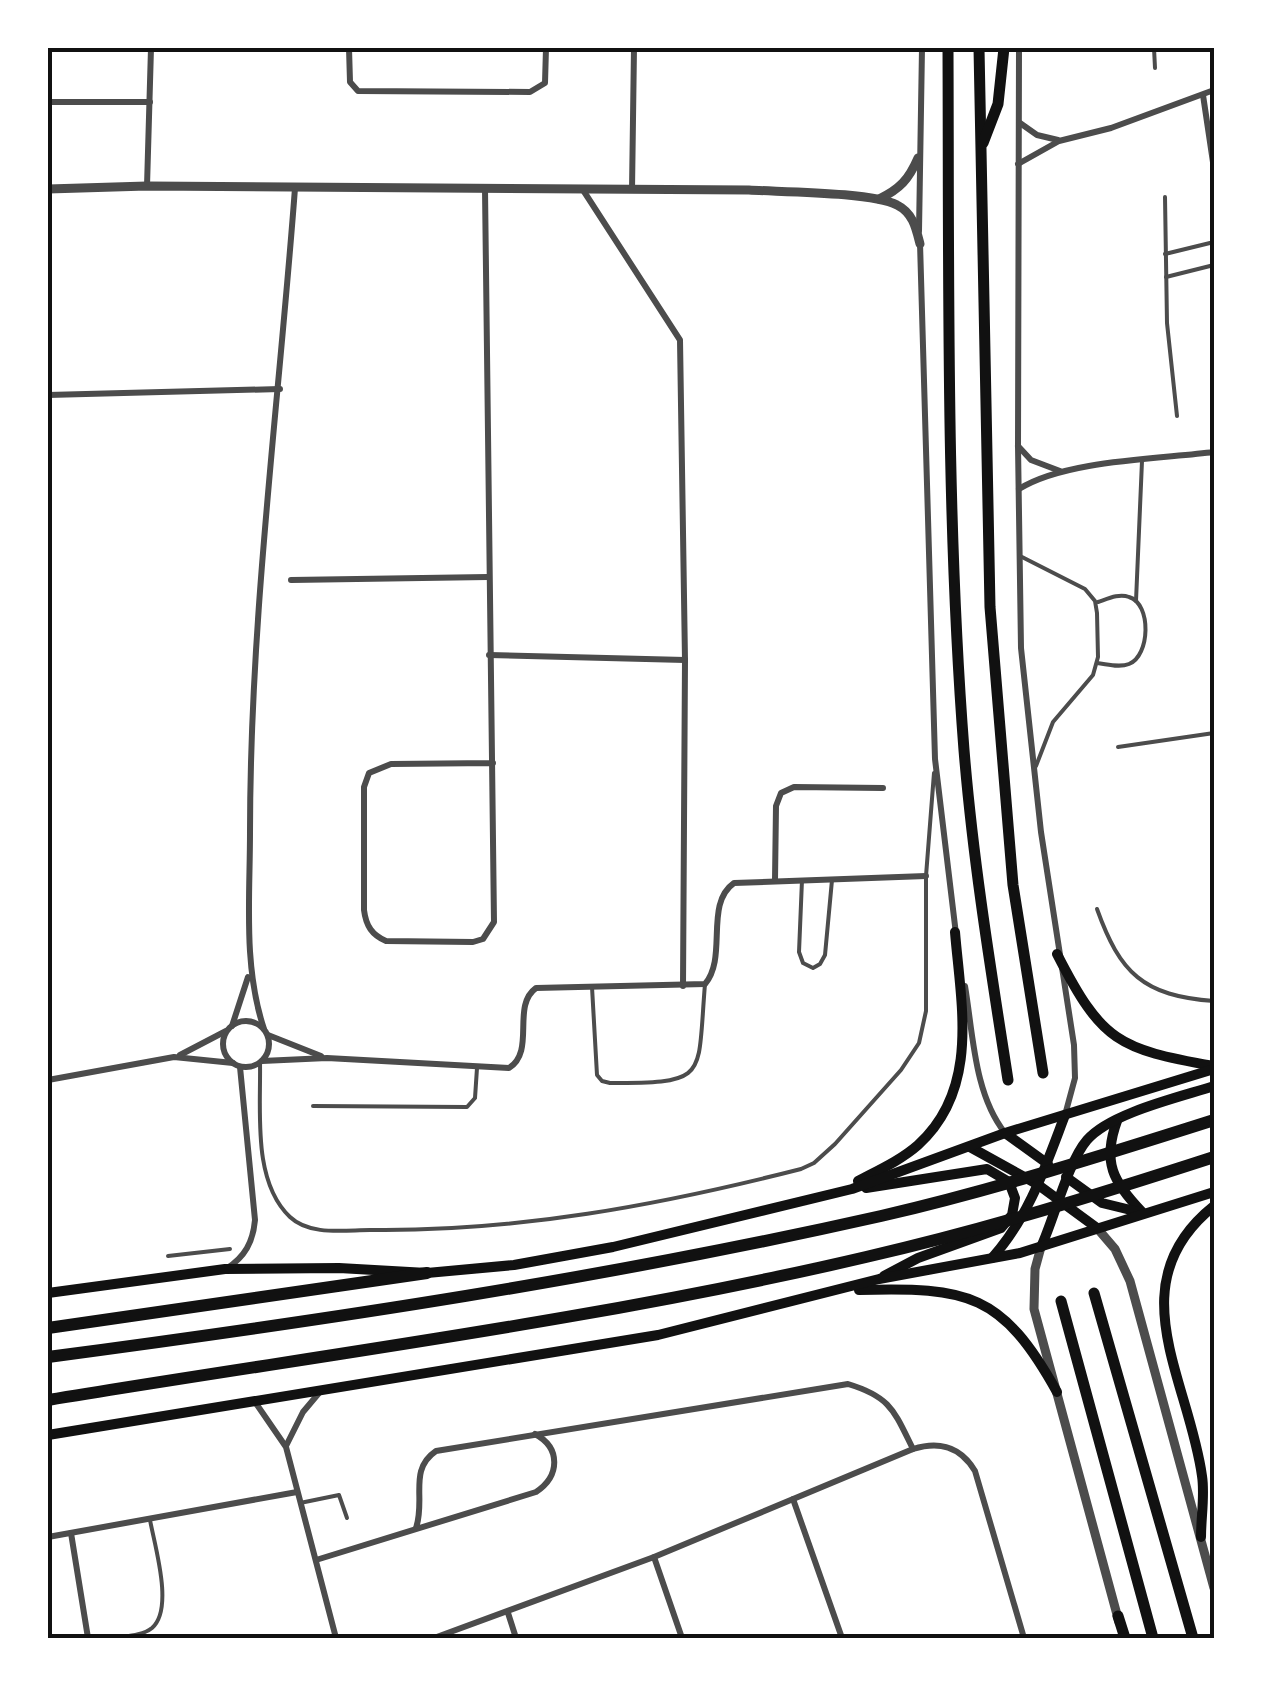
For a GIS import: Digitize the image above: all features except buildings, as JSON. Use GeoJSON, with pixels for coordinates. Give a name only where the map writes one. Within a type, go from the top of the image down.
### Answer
{"type":"FeatureCollection","features":[{"type":"Feature","properties":{"kind":"highway"},"geometry":{"type":"LineString","coordinates":[[48,1356],[295,1323],[670,1260],[883,1215],[1089,1160],[1214,1120]]}},
{"type":"Feature","properties":{"kind":"highway"},"geometry":{"type":"LineString","coordinates":[[48,1400],[685,1296],[868,1257],[1214,1157]]}},
{"type":"Feature","properties":{"kind":"highway"},"geometry":{"type":"LineString","coordinates":[[48,1328],[427,1273]]}},
{"type":"Feature","properties":{"kind":"main road"},"geometry":{"type":"LineString","coordinates":[[948,48],[952,545],[963,733],[979,890],[1008,1080]]}},
{"type":"Feature","properties":{"kind":"main road"},"geometry":{"type":"LineString","coordinates":[[979,48],[990,607],[1012,885],[1043,1073]]}},
{"type":"Feature","properties":{"kind":"main road"},"geometry":{"type":"LineString","coordinates":[[981,147],[998,104],[1004,48]]}},
{"type":"Feature","properties":{"kind":"main road"},"geometry":{"type":"LineString","coordinates":[[816,1198],[859,1181],[916,1148],[944,1115],[956,1093],[962,1049],[955,932]]}},
{"type":"Feature","properties":{"kind":"main road"},"geometry":{"type":"LineString","coordinates":[[1057,954],[1085,1005],[1110,1033],[1152,1055],[1214,1067]]}},
{"type":"Feature","properties":{"kind":"main road"},"geometry":{"type":"LineString","coordinates":[[48,1292],[225,1269],[339,1268],[427,1273],[514,1265],[614,1247],[852,1189],[1005,1132],[1214,1067]]}},
{"type":"Feature","properties":{"kind":"main road"},"geometry":{"type":"LineString","coordinates":[[1041,1247],[1084,1142],[1094,1132],[1214,1086]]}},
{"type":"Feature","properties":{"kind":"main road"},"geometry":{"type":"LineString","coordinates":[[991,1258],[1017,1228],[1064,1114]]}},
{"type":"Feature","properties":{"kind":"main road"},"geometry":{"type":"LineString","coordinates":[[1117,1120],[1110,1146],[1112,1176],[1143,1213]]}},
{"type":"Feature","properties":{"kind":"main road"},"geometry":{"type":"LineString","coordinates":[[1005,1132],[1102,1204],[1143,1213]]}},
{"type":"Feature","properties":{"kind":"main road"},"geometry":{"type":"LineString","coordinates":[[970,1147],[1037,1184],[1097,1228]]}},
{"type":"Feature","properties":{"kind":"main road"},"geometry":{"type":"LineString","coordinates":[[852,1189],[987,1169],[1003,1176],[1014,1189],[1012,1215],[1001,1228],[918,1258],[879,1279]]}},
{"type":"Feature","properties":{"kind":"main road"},"geometry":{"type":"LineString","coordinates":[[48,1435],[658,1335],[879,1279],[1041,1247],[1214,1192]]}},
{"type":"Feature","properties":{"kind":"main road"},"geometry":{"type":"LineString","coordinates":[[1201,1537],[1203,1477],[1162,1317],[1163,1286],[1182,1242],[1214,1206]]}},
{"type":"Feature","properties":{"kind":"main road"},"geometry":{"type":"LineString","coordinates":[[843,1290],[942,1292],[983,1304],[1015,1327],[1029,1343],[1057,1392]]}},
{"type":"Feature","properties":{"kind":"main road"},"geometry":{"type":"LineString","coordinates":[[1094,1293],[1193,1638]]}},
{"type":"Feature","properties":{"kind":"main road"},"geometry":{"type":"LineString","coordinates":[[1060,1302],[1154,1638]]}},
{"type":"Feature","properties":{"kind":"main road"},"geometry":{"type":"LineString","coordinates":[[1118,1616],[1124,1638]]}},
{"type":"Feature","properties":{"kind":"street"},"geometry":{"type":"LineString","coordinates":[[148,186],[151,48]]}},
{"type":"Feature","properties":{"kind":"street"},"geometry":{"type":"LineString","coordinates":[[349,48],[350,82],[362,92],[536,91],[547,78],[546,48]]}},
{"type":"Feature","properties":{"kind":"street"},"geometry":{"type":"LineString","coordinates":[[632,190],[634,48]]}},
{"type":"Feature","properties":{"kind":"street"},"geometry":{"type":"LineString","coordinates":[[922,48],[918,158],[935,759],[955,932],[982,1080],[990,1110],[1005,1132]]}},
{"type":"Feature","properties":{"kind":"street"},"geometry":{"type":"LineString","coordinates":[[1019,48],[1022,648],[1034,775],[1075,1065],[1073,1090],[1064,1114]]}},
{"type":"Feature","properties":{"kind":"street"},"geometry":{"type":"LineString","coordinates":[[1018,164],[1059,140],[1111,128],[1214,90]]}},
{"type":"Feature","properties":{"kind":"street"},"geometry":{"type":"LineString","coordinates":[[1202,95],[1214,169]]}},
{"type":"Feature","properties":{"kind":"street"},"geometry":{"type":"LineString","coordinates":[[48,102],[150,102]]}},
{"type":"Feature","properties":{"kind":"street"},"geometry":{"type":"LineString","coordinates":[[1019,122],[1038,135],[1059,140]]}},
{"type":"Feature","properties":{"kind":"street"},"geometry":{"type":"LineString","coordinates":[[879,199],[897,190],[910,176],[918,158]]}},
{"type":"Feature","properties":{"kind":"street"},"geometry":{"type":"LineString","coordinates":[[48,189],[148,186],[749,190],[879,199],[900,206],[915,222],[920,244]]}},
{"type":"Feature","properties":{"kind":"street"},"geometry":{"type":"LineString","coordinates":[[261,1062],[269,1049],[250,970],[254,674],[295,188]]}},
{"type":"Feature","properties":{"kind":"street"},"geometry":{"type":"LineString","coordinates":[[485,189],[488,576],[494,763],[494,913],[490,932],[474,942],[386,941],[377,937],[365,920],[364,910],[364,787],[369,773],[391,764],[494,763]]}},
{"type":"Feature","properties":{"kind":"street"},"geometry":{"type":"LineString","coordinates":[[583,190],[680,340],[685,660],[683,986]]}},
{"type":"Feature","properties":{"kind":"street"},"geometry":{"type":"LineString","coordinates":[[48,395],[280,389]]}},
{"type":"Feature","properties":{"kind":"street"},"geometry":{"type":"LineString","coordinates":[[1018,446],[1031,460],[1061,471]]}},
{"type":"Feature","properties":{"kind":"street"},"geometry":{"type":"LineString","coordinates":[[1020,489],[1035,479],[1061,471],[1214,452]]}},
{"type":"Feature","properties":{"kind":"street"},"geometry":{"type":"LineString","coordinates":[[291,580],[488,576]]}},
{"type":"Feature","properties":{"kind":"street"},"geometry":{"type":"LineString","coordinates":[[490,655],[685,660]]}},
{"type":"Feature","properties":{"kind":"street"},"geometry":{"type":"LineString","coordinates":[[775,880],[776,806],[781,792],[794,787],[883,788]]}},
{"type":"Feature","properties":{"kind":"street"},"geometry":{"type":"LineString","coordinates":[[174,1057],[237,1065],[327,1058],[509,1068],[518,1061],[526,1000],[531,990],[705,984],[713,975],[722,898],[734,883],[926,876]]}},
{"type":"Feature","properties":{"kind":"street"},"geometry":{"type":"LineString","coordinates":[[225,1269],[244,1254],[254,1232],[237,1065],[223,1044],[250,970]]}},
{"type":"Feature","properties":{"kind":"street"},"geometry":{"type":"LineString","coordinates":[[48,1080],[174,1057],[249,1021],[327,1058]]}},
{"type":"Feature","properties":{"kind":"street"},"geometry":{"type":"LineString","coordinates":[[1097,1228],[1115,1249],[1130,1282],[1214,1588]]}},
{"type":"Feature","properties":{"kind":"street"},"geometry":{"type":"LineString","coordinates":[[1041,1247],[1034,1269],[1034,1309],[1118,1616]]}},
{"type":"Feature","properties":{"kind":"street"},"geometry":{"type":"LineString","coordinates":[[416,1528],[422,1508],[418,1475],[427,1456],[446,1448],[534,1433],[848,1384],[874,1392],[888,1404],[912,1449]]}},
{"type":"Feature","properties":{"kind":"street"},"geometry":{"type":"LineString","coordinates":[[286,1447],[303,1412],[319,1393]]}},
{"type":"Feature","properties":{"kind":"street"},"geometry":{"type":"LineString","coordinates":[[255,1402],[286,1447],[336,1638]]}},
{"type":"Feature","properties":{"kind":"street"},"geometry":{"type":"LineString","coordinates":[[316,1560],[536,1492],[545,1486],[555,1467],[554,1456],[543,1438],[534,1433]]}},
{"type":"Feature","properties":{"kind":"street"},"geometry":{"type":"LineString","coordinates":[[434,1638],[654,1557],[912,1449],[933,1444],[964,1456],[978,1479],[1024,1638]]}},
{"type":"Feature","properties":{"kind":"street"},"geometry":{"type":"LineString","coordinates":[[48,1537],[297,1492]]}},
{"type":"Feature","properties":{"kind":"street"},"geometry":{"type":"LineString","coordinates":[[793,1499],[842,1638]]}},
{"type":"Feature","properties":{"kind":"street"},"geometry":{"type":"LineString","coordinates":[[71,1534],[88,1638]]}},
{"type":"Feature","properties":{"kind":"street"},"geometry":{"type":"LineString","coordinates":[[654,1557],[682,1638]]}},
{"type":"Feature","properties":{"kind":"street"},"geometry":{"type":"LineString","coordinates":[[508,1613],[516,1638]]}},
{"type":"Feature","properties":{"kind":"lane"},"geometry":{"type":"LineString","coordinates":[[1154,48],[1155,68]]}},
{"type":"Feature","properties":{"kind":"lane"},"geometry":{"type":"LineString","coordinates":[[1164,197],[1176,416]]}},
{"type":"Feature","properties":{"kind":"lane"},"geometry":{"type":"LineString","coordinates":[[1165,254],[1214,242]]}},
{"type":"Feature","properties":{"kind":"lane"},"geometry":{"type":"LineString","coordinates":[[1166,277],[1214,265]]}},
{"type":"Feature","properties":{"kind":"lane"},"geometry":{"type":"LineString","coordinates":[[1097,663],[1121,666],[1140,655],[1143,612],[1136,600],[1142,461]]}},
{"type":"Feature","properties":{"kind":"lane"},"geometry":{"type":"LineString","coordinates":[[1019,556],[1085,590],[1096,602],[1097,663],[1090,680],[1054,722],[1034,775]]}},
{"type":"Feature","properties":{"kind":"lane"},"geometry":{"type":"LineString","coordinates":[[1096,602],[1125,596],[1136,600]]}},
{"type":"Feature","properties":{"kind":"lane"},"geometry":{"type":"LineString","coordinates":[[1118,747],[1214,733]]}},
{"type":"Feature","properties":{"kind":"lane"},"geometry":{"type":"LineString","coordinates":[[261,1062],[263,1152],[269,1179],[288,1216],[311,1229],[416,1231],[569,1218],[801,1169],[835,1144],[902,1070],[919,1042],[926,1011],[926,876],[935,759]]}},
{"type":"Feature","properties":{"kind":"lane"},"geometry":{"type":"LineString","coordinates":[[802,880],[799,952],[803,964],[813,968],[824,955],[832,880]]}},
{"type":"Feature","properties":{"kind":"lane"},"geometry":{"type":"LineString","coordinates":[[1097,909],[1111,947],[1129,972],[1168,992],[1214,1001]]}},
{"type":"Feature","properties":{"kind":"lane"},"geometry":{"type":"LineString","coordinates":[[592,987],[596,1075],[610,1083],[669,1083],[686,1078],[700,1055],[705,984]]}},
{"type":"Feature","properties":{"kind":"lane"},"geometry":{"type":"LineString","coordinates":[[313,1106],[467,1106],[475,1098],[476,1068]]}},
{"type":"Feature","properties":{"kind":"lane"},"geometry":{"type":"LineString","coordinates":[[168,1256],[230,1249]]}},
{"type":"Feature","properties":{"kind":"lane"},"geometry":{"type":"LineString","coordinates":[[300,1503],[339,1495],[347,1518]]}},
{"type":"Feature","properties":{"kind":"lane"},"geometry":{"type":"LineString","coordinates":[[114,1638],[153,1627],[163,1610],[150,1520]]}}]}
